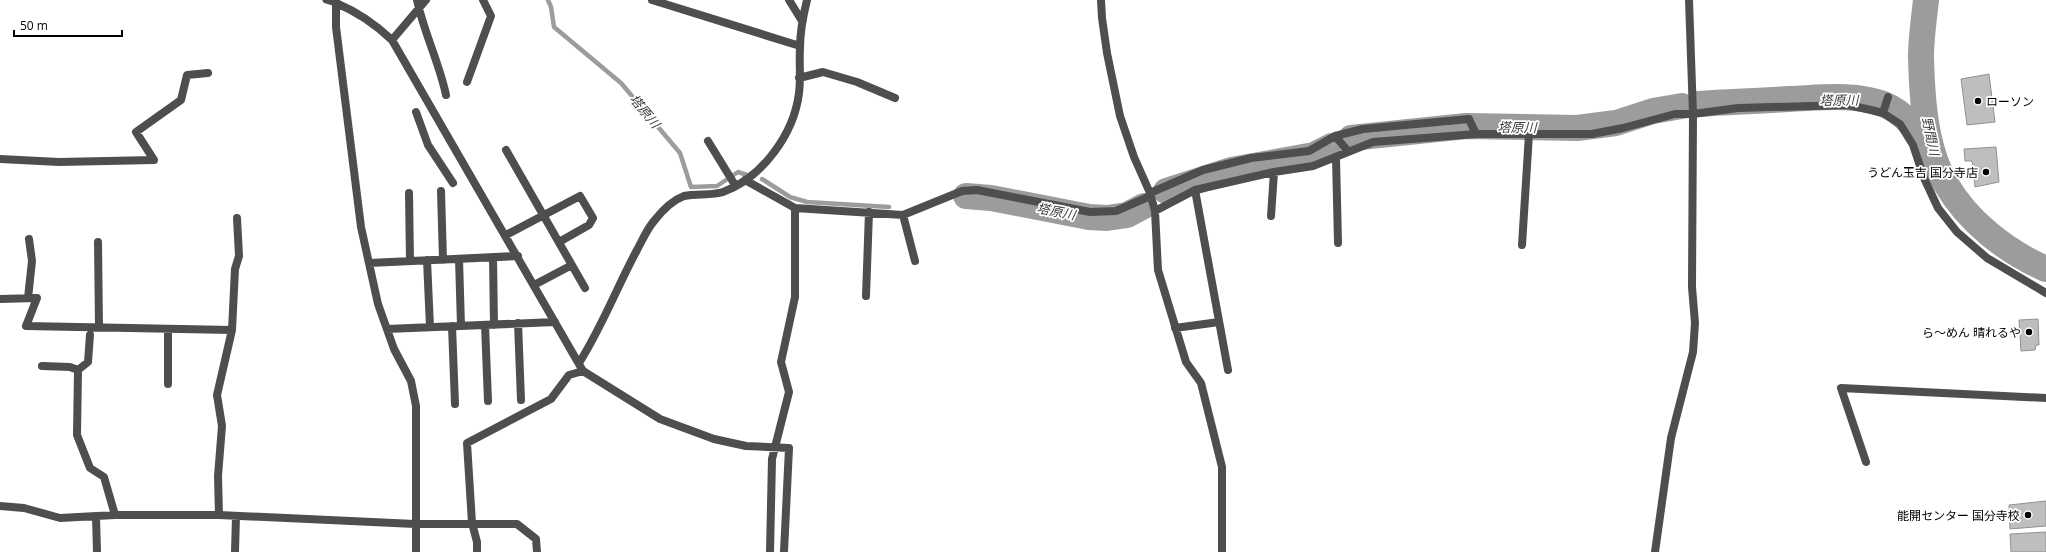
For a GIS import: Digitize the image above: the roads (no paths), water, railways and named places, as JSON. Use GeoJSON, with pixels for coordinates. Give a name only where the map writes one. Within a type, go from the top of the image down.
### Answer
{"type":"FeatureCollection","features":[{"type":"Feature","properties":{"kind":"street"},"geometry":{"type":"LineString","coordinates":[[392,40],[418,4],[426,0]]}},
{"type":"Feature","properties":{"kind":"street"},"geometry":{"type":"LineString","coordinates":[[467,82],[491,16],[483,0]]}},
{"type":"Feature","properties":{"kind":"street"},"geometry":{"type":"LineString","coordinates":[[652,0],[800,46]]}},
{"type":"Feature","properties":{"kind":"street"},"geometry":{"type":"LineString","coordinates":[[789,0],[802,21]]}},
{"type":"Feature","properties":{"kind":"street"},"geometry":{"type":"LineString","coordinates":[[579,363],[629,265],[653,222],[667,207],[684,196],[723,192],[745,180],[766,163],[788,131],[795,112],[799,93],[800,46],[802,21],[806,0]]}},
{"type":"Feature","properties":{"kind":"street"},"geometry":{"type":"LineString","coordinates":[[1101,0],[1107,53],[1120,116],[1134,157],[1150,193],[1155,211],[1158,270],[1186,362],[1201,383],[1222,467],[1222,552]]}},
{"type":"Feature","properties":{"kind":"street"},"geometry":{"type":"LineString","coordinates":[[1656,552],[1670,438],[1693,352],[1695,323],[1692,286],[1693,114],[1689,0]]}},
{"type":"Feature","properties":{"kind":"street"},"geometry":{"type":"LineString","coordinates":[[416,552],[416,406],[411,380],[394,349],[378,304],[369,263],[356,197],[336,27],[336,2],[373,23],[392,40],[506,235],[583,371],[660,419],[727,442],[746,446],[788,448],[784,552]]}},
{"type":"Feature","properties":{"kind":"street"},"geometry":{"type":"LineString","coordinates":[[418,4],[441,71],[446,95]]}},
{"type":"Feature","properties":{"kind":"street"},"geometry":{"type":"LineString","coordinates":[[799,78],[823,72],[857,82],[895,98]]}},
{"type":"Feature","properties":{"kind":"street"},"geometry":{"type":"LineString","coordinates":[[0,159],[59,162],[154,160],[136,132],[181,100],[187,75],[208,73]]}},
{"type":"Feature","properties":{"kind":"street"},"geometry":{"type":"LineString","coordinates":[[1883,113],[1888,97]]}},
{"type":"Feature","properties":{"kind":"street"},"geometry":{"type":"LineString","coordinates":[[1155,211],[1195,190],[1274,172],[1313,166],[1373,142],[1476,134],[1592,134],[1623,128],[1675,114],[1693,114],[1738,108],[1801,105],[1848,105],[1883,113],[1900,124],[1914,145],[1924,178],[1938,208],[1957,232],[1987,258],[2046,293]]}},
{"type":"Feature","properties":{"kind":"street"},"geometry":{"type":"LineString","coordinates":[[416,112],[428,145],[453,183]]}},
{"type":"Feature","properties":{"kind":"street"},"geometry":{"type":"LineString","coordinates":[[745,180],[796,208],[903,215],[962,191],[978,190],[1090,212],[1116,211],[1148,197],[1150,193],[1203,170],[1251,158],[1309,151],[1335,136],[1363,129],[1469,119],[1476,134]]}},
{"type":"Feature","properties":{"kind":"street"},"geometry":{"type":"LineString","coordinates":[[1522,245],[1529,134]]}},
{"type":"Feature","properties":{"kind":"street"},"geometry":{"type":"LineString","coordinates":[[1335,136],[1348,151]]}},
{"type":"Feature","properties":{"kind":"street"},"geometry":{"type":"LineString","coordinates":[[708,141],[735,185]]}},
{"type":"Feature","properties":{"kind":"street"},"geometry":{"type":"LineString","coordinates":[[506,150],[585,288]]}},
{"type":"Feature","properties":{"kind":"street"},"geometry":{"type":"LineString","coordinates":[[1336,158],[1338,243]]}},
{"type":"Feature","properties":{"kind":"street"},"geometry":{"type":"LineString","coordinates":[[1271,216],[1274,172]]}},
{"type":"Feature","properties":{"kind":"street"},"geometry":{"type":"LineString","coordinates":[[1195,190],[1228,370]]}},
{"type":"Feature","properties":{"kind":"street"},"geometry":{"type":"LineString","coordinates":[[441,191],[443,260]]}},
{"type":"Feature","properties":{"kind":"street"},"geometry":{"type":"LineString","coordinates":[[409,194],[410,261]]}},
{"type":"Feature","properties":{"kind":"street"},"geometry":{"type":"LineString","coordinates":[[506,235],[580,196],[593,218],[589,225],[558,242]]}},
{"type":"Feature","properties":{"kind":"street"},"geometry":{"type":"LineString","coordinates":[[770,552],[772,459],[788,392],[781,362],[795,298],[796,208]]}},
{"type":"Feature","properties":{"kind":"street"},"geometry":{"type":"LineString","coordinates":[[866,296],[869,212]]}},
{"type":"Feature","properties":{"kind":"street"},"geometry":{"type":"LineString","coordinates":[[903,215],[915,261]]}},
{"type":"Feature","properties":{"kind":"street"},"geometry":{"type":"LineString","coordinates":[[219,515],[218,476],[222,426],[217,395],[232,330],[235,269],[238,256],[237,218]]}},
{"type":"Feature","properties":{"kind":"street"},"geometry":{"type":"LineString","coordinates":[[28,298],[32,261],[29,240]]}},
{"type":"Feature","properties":{"kind":"street"},"geometry":{"type":"LineString","coordinates":[[98,242],[99,327]]}},
{"type":"Feature","properties":{"kind":"street"},"geometry":{"type":"LineString","coordinates":[[369,263],[518,256]]}},
{"type":"Feature","properties":{"kind":"street"},"geometry":{"type":"LineString","coordinates":[[488,401],[489,325],[494,257]]}},
{"type":"Feature","properties":{"kind":"street"},"geometry":{"type":"LineString","coordinates":[[455,404],[459,259]]}},
{"type":"Feature","properties":{"kind":"street"},"geometry":{"type":"LineString","coordinates":[[428,260],[430,327]]}},
{"type":"Feature","properties":{"kind":"street"},"geometry":{"type":"LineString","coordinates":[[534,285],[572,265]]}},
{"type":"Feature","properties":{"kind":"street"},"geometry":{"type":"LineString","coordinates":[[0,299],[37,298],[26,326],[232,330]]}},
{"type":"Feature","properties":{"kind":"street"},"geometry":{"type":"LineString","coordinates":[[387,329],[555,322]]}},
{"type":"Feature","properties":{"kind":"street"},"geometry":{"type":"LineString","coordinates":[[1175,328],[1220,322]]}},
{"type":"Feature","properties":{"kind":"street"},"geometry":{"type":"LineString","coordinates":[[518,323],[521,400]]}},
{"type":"Feature","properties":{"kind":"street"},"geometry":{"type":"LineString","coordinates":[[168,329],[168,384]]}},
{"type":"Feature","properties":{"kind":"street"},"geometry":{"type":"LineString","coordinates":[[78,370],[88,362],[90,335]]}},
{"type":"Feature","properties":{"kind":"street"},"geometry":{"type":"LineString","coordinates":[[42,366],[70,367],[78,370]]}},
{"type":"Feature","properties":{"kind":"street"},"geometry":{"type":"LineString","coordinates":[[78,370],[77,435],[90,468],[104,477],[115,515]]}},
{"type":"Feature","properties":{"kind":"street"},"geometry":{"type":"LineString","coordinates":[[477,552],[477,542],[472,523],[467,443],[551,399],[569,375],[583,371]]}},
{"type":"Feature","properties":{"kind":"street"},"geometry":{"type":"LineString","coordinates":[[1866,462],[1841,388],[2046,398]]}},
{"type":"Feature","properties":{"kind":"street"},"geometry":{"type":"LineString","coordinates":[[0,506],[24,508],[60,518],[115,515],[219,515],[415,524],[518,524],[536,539],[537,552]]}},
{"type":"Feature","properties":{"kind":"street"},"geometry":{"type":"LineString","coordinates":[[235,552],[236,516]]}},
{"type":"Feature","properties":{"kind":"street"},"geometry":{"type":"LineString","coordinates":[[96,517],[97,552]]}},
{"type":"Feature","properties":{"kind":"lane"},"geometry":{"type":"LineString","coordinates":[[326,0],[336,2]]}},
{"type":"Feature","properties":{"kind":"waterway","name":"塔原川"},"geometry":{"type":"LineString","coordinates":[[548,0],[551,7],[554,27],[621,83],[680,153],[691,187],[717,186],[738,172],[747,175]]}},
{"type":"Feature","properties":{"kind":"waterway","name":"野間川"},"geometry":{"type":"LineString","coordinates":[[1926,0],[1921,50],[1922,89],[1929,139],[1939,170],[1955,198],[1977,223],[2003,245],[2046,269]]}},
{"type":"Feature","properties":{"kind":"waterway","name":"塔原川"},"geometry":{"type":"LineString","coordinates":[[1698,104],[1836,97],[1860,98],[1883,104],[1898,112],[1921,136],[1930,150]]}},
{"type":"Feature","properties":{"kind":"waterway","name":"塔原川"},"geometry":{"type":"LineString","coordinates":[[1351,138],[1466,126],[1577,128],[1616,123],[1653,111],[1682,106]]}},
{"type":"Feature","properties":{"kind":"waterway","name":"塔原川"},"geometry":{"type":"LineString","coordinates":[[1166,191],[1231,170],[1314,155],[1332,146]]}},
{"type":"Feature","properties":{"kind":"waterway","name":"塔原川"},"geometry":{"type":"LineString","coordinates":[[762,179],[790,197],[807,202],[889,207]]}},
{"type":"Feature","properties":{"kind":"waterway","name":"塔原川"},"geometry":{"type":"LineString","coordinates":[[966,196],[991,198],[1089,217],[1107,218],[1127,215],[1144,206]]}},
{"type":"Feature","properties":{"kind":"place","name":"ローソン"},"geometry":{"type":"Point","coordinates":[1978,101]}},
{"type":"Feature","properties":{"kind":"place","name":"うどん玉吉 国分寺店"},"geometry":{"type":"Point","coordinates":[1986,172]}},
{"type":"Feature","properties":{"kind":"place","name":"ら～めん 晴れるや"},"geometry":{"type":"Point","coordinates":[2029,332]}},
{"type":"Feature","properties":{"kind":"place","name":"能開センター 国分寺校"},"geometry":{"type":"Point","coordinates":[2028,515]}}]}
